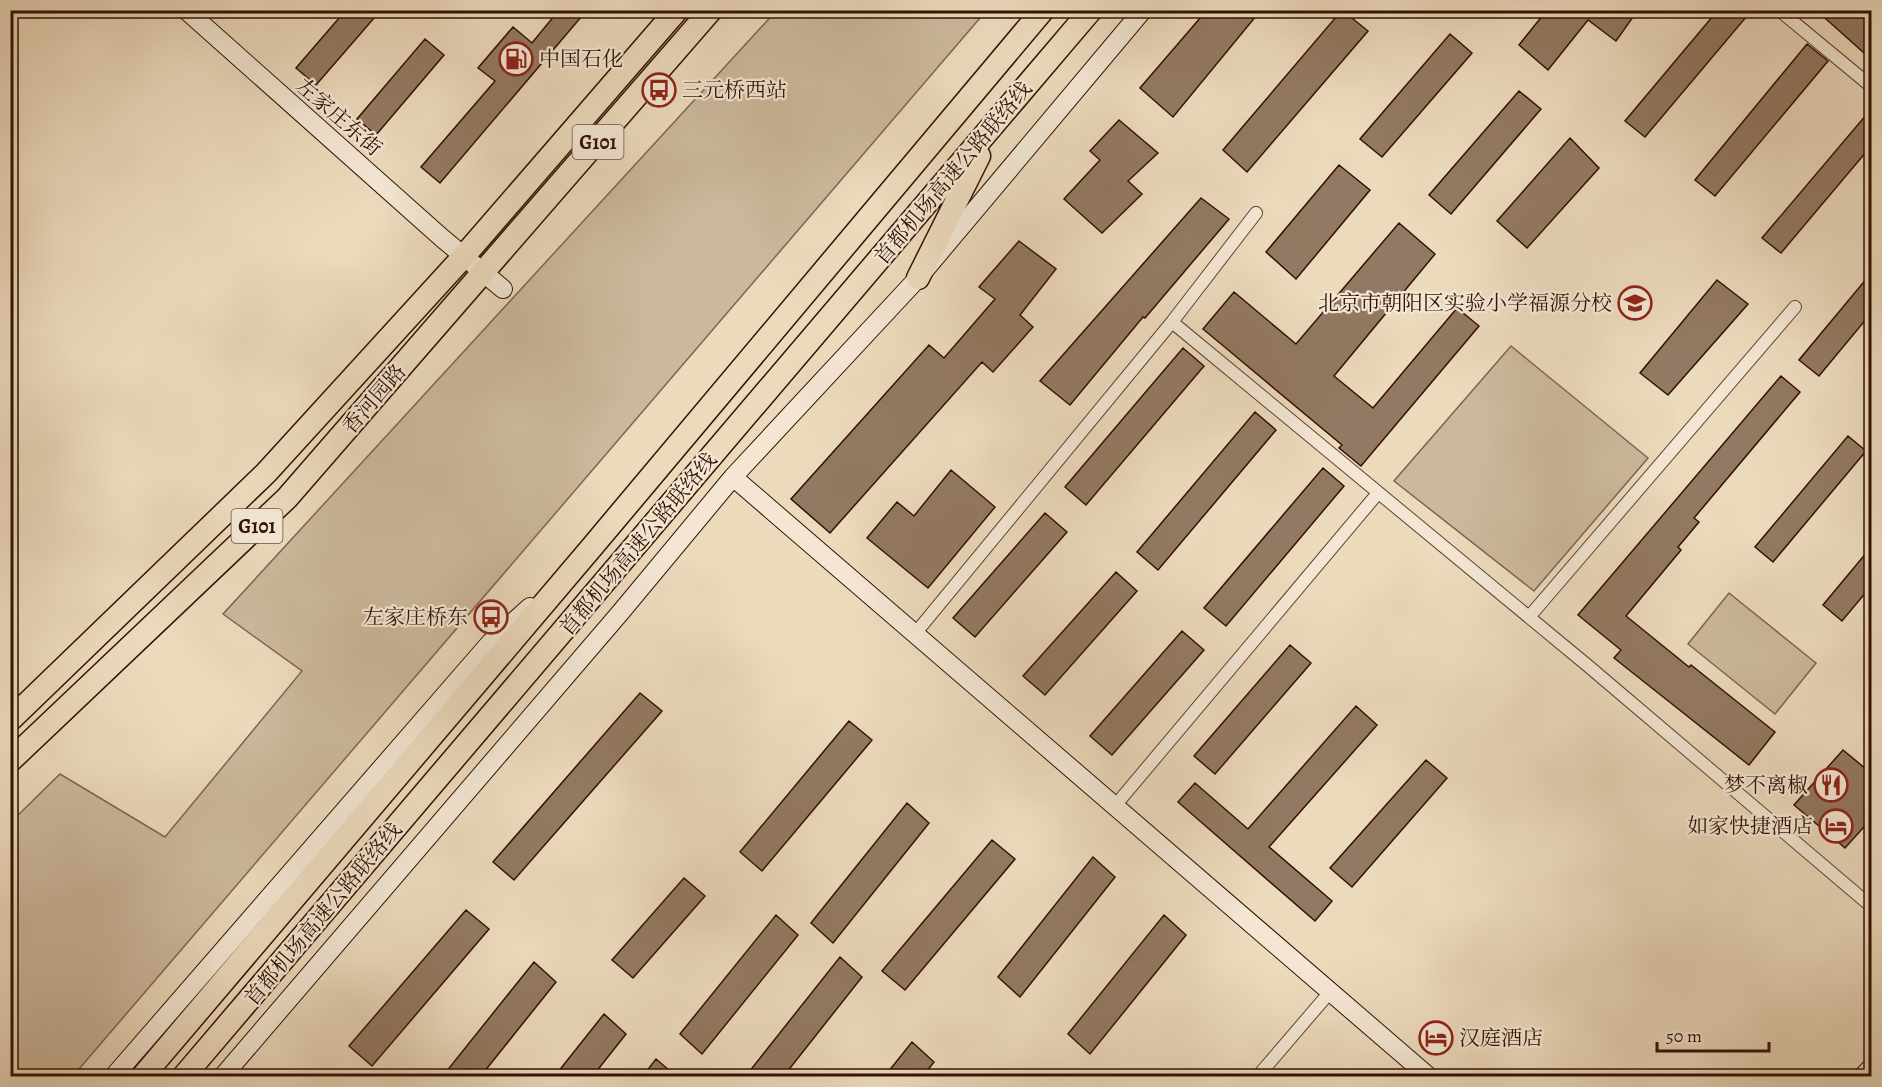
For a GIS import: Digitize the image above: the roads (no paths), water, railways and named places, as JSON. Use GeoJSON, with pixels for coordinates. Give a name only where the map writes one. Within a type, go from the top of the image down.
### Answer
{"type":"FeatureCollection","features":[{"type":"Feature","properties":{"kind":"highway","name":"香河园路"},"geometry":{"type":"LineString","coordinates":[[10,720],[266,474],[464,256],[676,10]]}},
{"type":"Feature","properties":{"kind":"highway","name":"香河园路"},"geometry":{"type":"LineString","coordinates":[[10,761],[287,498],[485,273],[711,10]]}},
{"type":"Feature","properties":{"kind":"highway","name":"首都机场高速公路联络线"},"geometry":{"type":"LineString","coordinates":[[143,1077],[1043,10]]}},
{"type":"Feature","properties":{"kind":"highway","name":"首都机场高速公路联络线"},"geometry":{"type":"LineString","coordinates":[[184,1077],[1091,10]]}},
{"type":"Feature","properties":{"kind":"highway"},"geometry":{"type":"LineString","coordinates":[[918,278],[996,123]]}},
{"type":"Feature","properties":{"kind":"main road","name":"左家庄东街"},"geometry":{"type":"LineString","coordinates":[[186,10],[503,289]]}},
{"type":"Feature","properties":{"kind":"main road"},"geometry":{"type":"LineString","coordinates":[[223,1077],[620,613],[733,477],[918,278],[1143,10]]}},
{"type":"Feature","properties":{"kind":"main road"},"geometry":{"type":"LineString","coordinates":[[733,477],[914,636],[1428,1077]]}},
{"type":"Feature","properties":{"kind":"main road"},"geometry":{"type":"LineString","coordinates":[[114,1077],[490,644],[592,547]]}},
{"type":"Feature","properties":{"kind":"main road"},"geometry":{"type":"LineString","coordinates":[[1863,1077],[1872,1067]]}},
{"type":"Feature","properties":{"kind":"street"},"geometry":{"type":"LineString","coordinates":[[1779,10],[1872,87]]}},
{"type":"Feature","properties":{"kind":"street"},"geometry":{"type":"LineString","coordinates":[[914,636],[1172,322],[1256,213]]}},
{"type":"Feature","properties":{"kind":"street"},"geometry":{"type":"LineString","coordinates":[[1529,617],[1795,307]]}},
{"type":"Feature","properties":{"kind":"street"},"geometry":{"type":"LineString","coordinates":[[1172,322],[1529,617],[1872,907]]}},
{"type":"Feature","properties":{"kind":"street"},"geometry":{"type":"LineString","coordinates":[[1114,807],[1378,493]]}},
{"type":"Feature","properties":{"kind":"street"},"geometry":{"type":"LineString","coordinates":[[1258,1077],[1330,992]]}},
{"type":"Feature","properties":{"kind":"place","name":"中国石化"},"geometry":{"type":"Point","coordinates":[516,59]}},
{"type":"Feature","properties":{"kind":"place","name":"三元桥西站"},"geometry":{"type":"Point","coordinates":[659,90]}},
{"type":"Feature","properties":{"kind":"place","name":"北京市朝阳区实验小学福源分校"},"geometry":{"type":"Point","coordinates":[1635,303]}},
{"type":"Feature","properties":{"kind":"place","name":"左家庄桥东"},"geometry":{"type":"Point","coordinates":[491,617]}},
{"type":"Feature","properties":{"kind":"place","name":"梦不离椒"},"geometry":{"type":"Point","coordinates":[1831,785]}},
{"type":"Feature","properties":{"kind":"place","name":"如家快捷酒店"},"geometry":{"type":"Point","coordinates":[1836,826]}},
{"type":"Feature","properties":{"kind":"place","name":"汉庭酒店"},"geometry":{"type":"Point","coordinates":[1436,1038]}}]}
